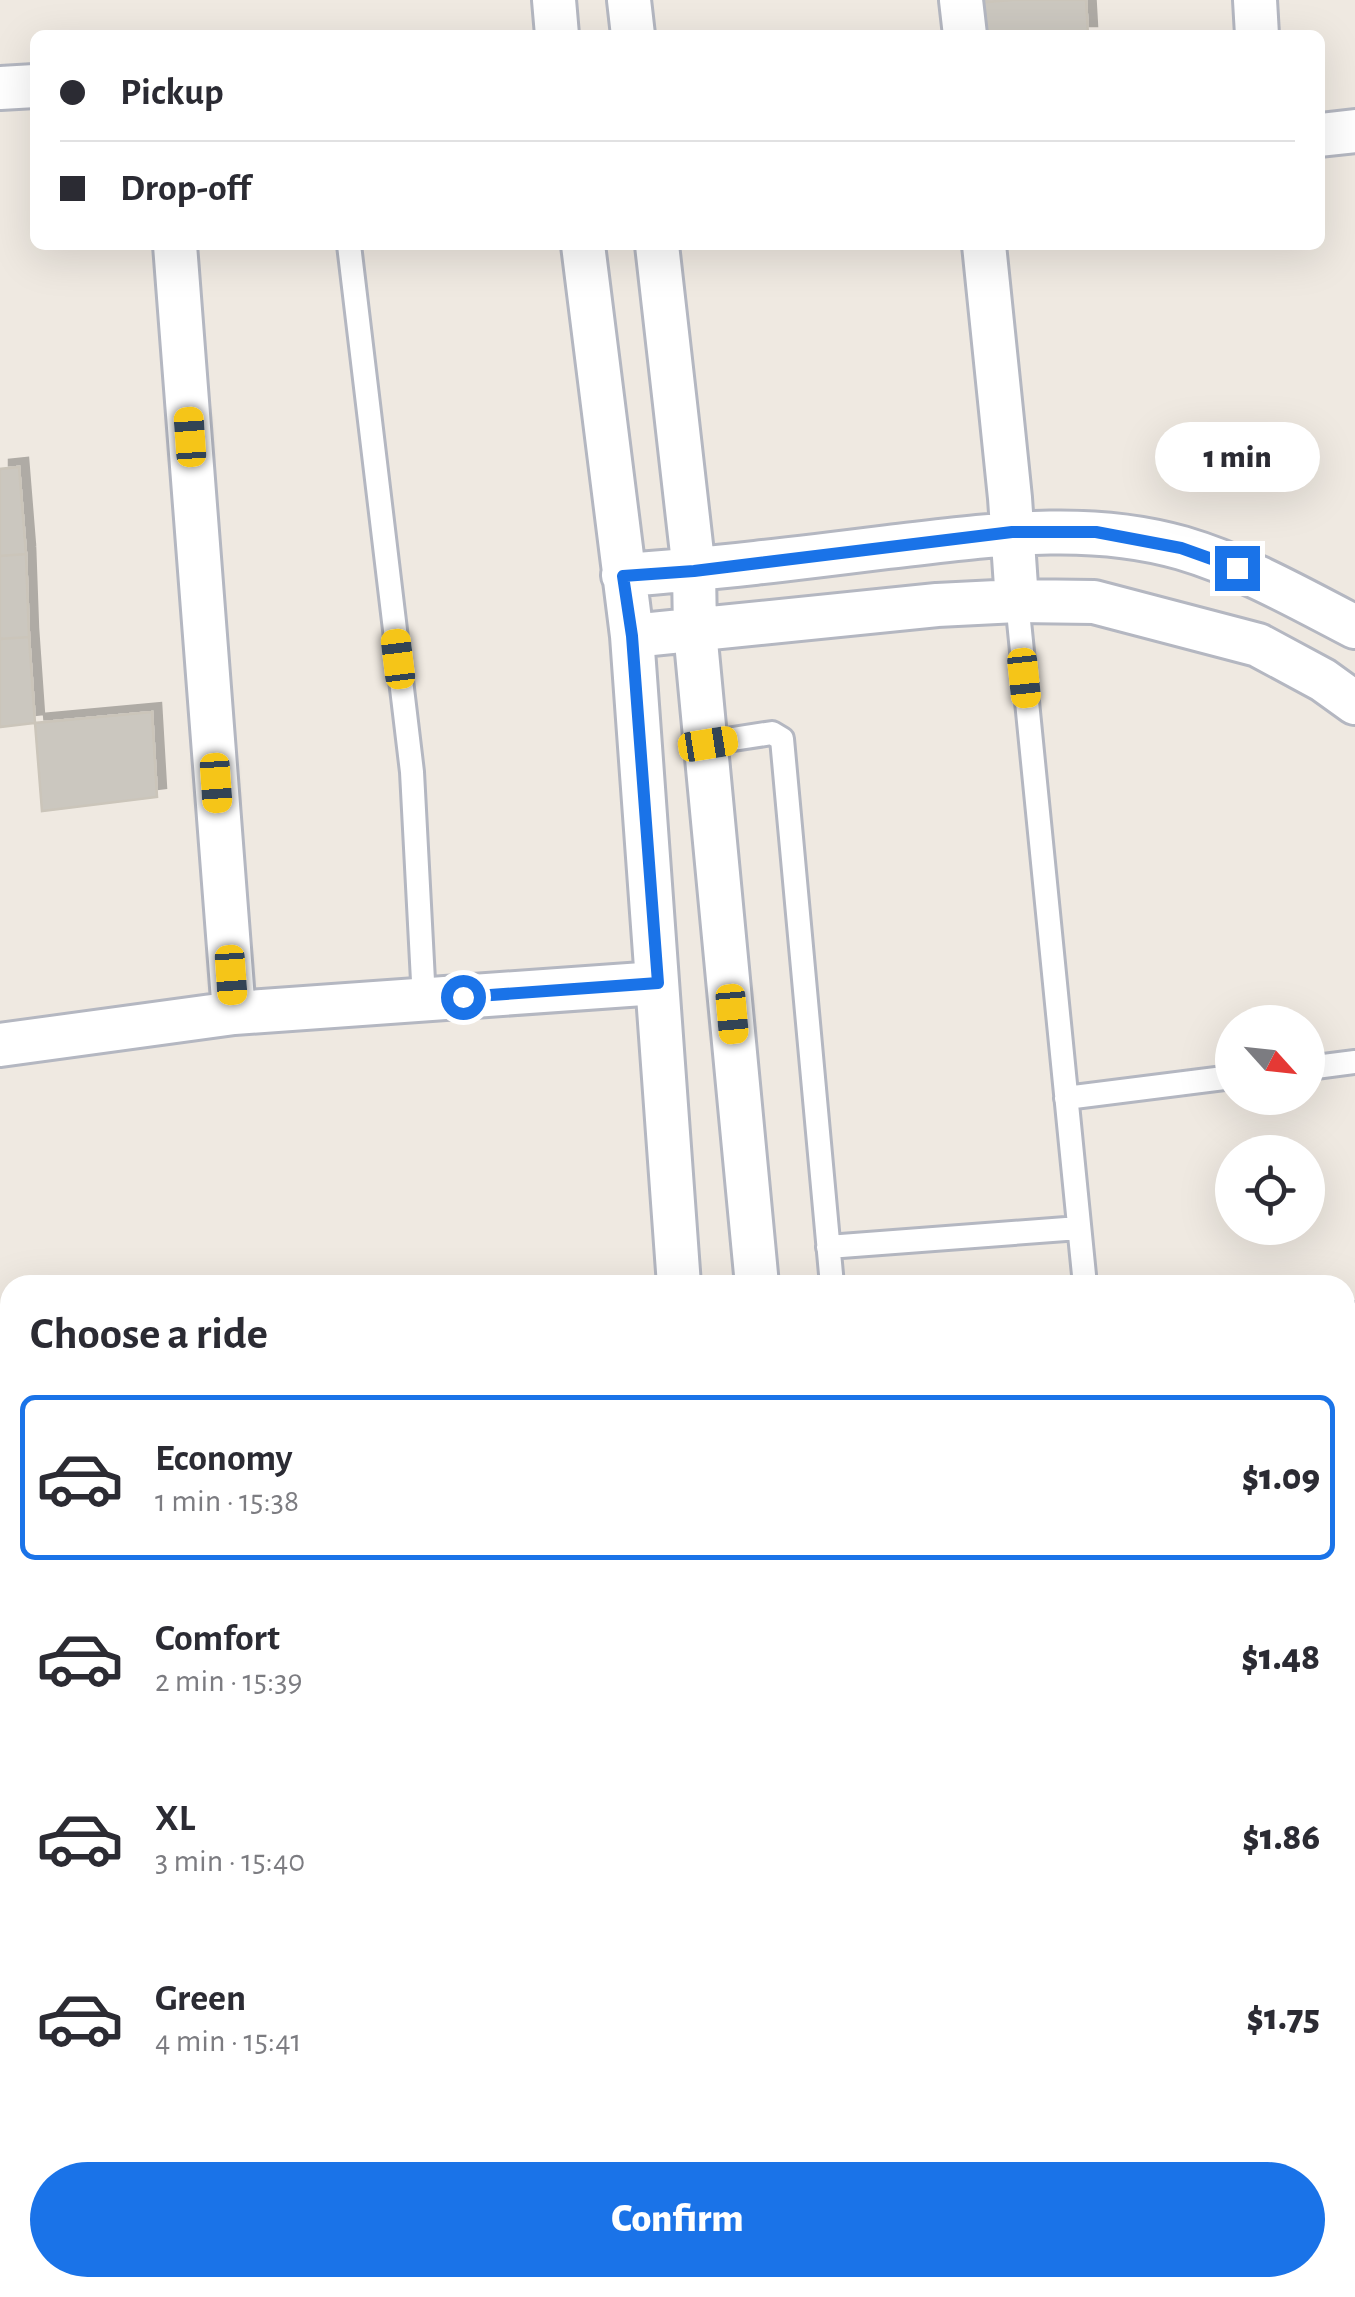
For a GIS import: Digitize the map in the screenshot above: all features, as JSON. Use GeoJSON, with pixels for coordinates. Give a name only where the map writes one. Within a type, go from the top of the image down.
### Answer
{"type":"FeatureCollection","features":[{"type":"Feature","properties":{"kind":"street"},"geometry":{"type":"LineString","coordinates":[[554,0],[557,30]]}},
{"type":"Feature","properties":{"kind":"street"},"geometry":{"type":"LineString","coordinates":[[630,0],[633,30]]}},
{"type":"Feature","properties":{"kind":"street"},"geometry":{"type":"LineString","coordinates":[[962,0],[965,30]]}},
{"type":"Feature","properties":{"kind":"street"},"geometry":{"type":"LineString","coordinates":[[1255,0],[1258,30]]}},
{"type":"Feature","properties":{"kind":"street"},"geometry":{"type":"LineString","coordinates":[[0,88],[30,86]]}},
{"type":"Feature","properties":{"kind":"street"},"geometry":{"type":"LineString","coordinates":[[1325,134],[1355,131]]}},
{"type":"Feature","properties":{"kind":"street"},"geometry":{"type":"LineString","coordinates":[[175,250],[234,1014]]}},
{"type":"Feature","properties":{"kind":"street"},"geometry":{"type":"LineString","coordinates":[[584,250],[632,636],[678,1275]]}},
{"type":"Feature","properties":{"kind":"street"},"geometry":{"type":"LineString","coordinates":[[658,250],[694,571],[695,631],[755,1275]]}},
{"type":"Feature","properties":{"kind":"street"},"geometry":{"type":"LineString","coordinates":[[984,250],[1017,601]]}},
{"type":"Feature","properties":{"kind":"street"},"geometry":{"type":"LineString","coordinates":[[623,576],[694,571],[1012,532],[1096,532],[1181,548],[1237,568],[1355,627]]}},
{"type":"Feature","properties":{"kind":"street"},"geometry":{"type":"LineString","coordinates":[[632,636],[936,605],[1094,602],[1258,644],[1322,680],[1355,704]]}},
{"type":"Feature","properties":{"kind":"street"},"geometry":{"type":"LineString","coordinates":[[0,1045],[234,1014],[658,983]]}},
{"type":"Feature","properties":{"kind":"lane"},"geometry":{"type":"LineString","coordinates":[[350,250],[412,772],[424,1000]]}},
{"type":"Feature","properties":{"kind":"lane"},"geometry":{"type":"LineString","coordinates":[[1017,601],[1084,1275]]}},
{"type":"Feature","properties":{"kind":"lane"},"geometry":{"type":"LineString","coordinates":[[708,744],[772,733],[782,738],[831,1275]]}},
{"type":"Feature","properties":{"kind":"lane"},"geometry":{"type":"LineString","coordinates":[[1325,1066],[1355,1062]]}},
{"type":"Feature","properties":{"kind":"lane"},"geometry":{"type":"LineString","coordinates":[[1066,1098],[1215,1079]]}},
{"type":"Feature","properties":{"kind":"lane"},"geometry":{"type":"LineString","coordinates":[[828,1248],[1080,1228]]}},
{"type":"Feature","properties":{"kind":"building"},"geometry":{"type":"Polygon","coordinates":[[[1086,0],[1088,30],[975,30],[974,3],[1086,0]]]}},
{"type":"Feature","properties":{"kind":"building"},"geometry":{"type":"Polygon","coordinates":[[[19,467],[26,554],[0,556],[0,469],[19,467]]]}},
{"type":"Feature","properties":{"kind":"building"},"geometry":{"type":"Polygon","coordinates":[[[26,554],[29,637],[0,639],[0,556],[26,554]]]}},
{"type":"Feature","properties":{"kind":"building"},"geometry":{"type":"Polygon","coordinates":[[[29,637],[35,723],[0,727],[0,639],[29,637]]]}},
{"type":"Feature","properties":{"kind":"building"},"geometry":{"type":"Polygon","coordinates":[[[152,712],[157,797],[42,811],[35,723],[152,712]]]}},
{"type":"Feature","properties":{"kind":"route"},"geometry":{"type":"LineString","coordinates":[[463,997],[658,983],[632,636],[623,576],[694,571],[1012,532],[1096,532],[1181,548],[1237,568]]}}]}
